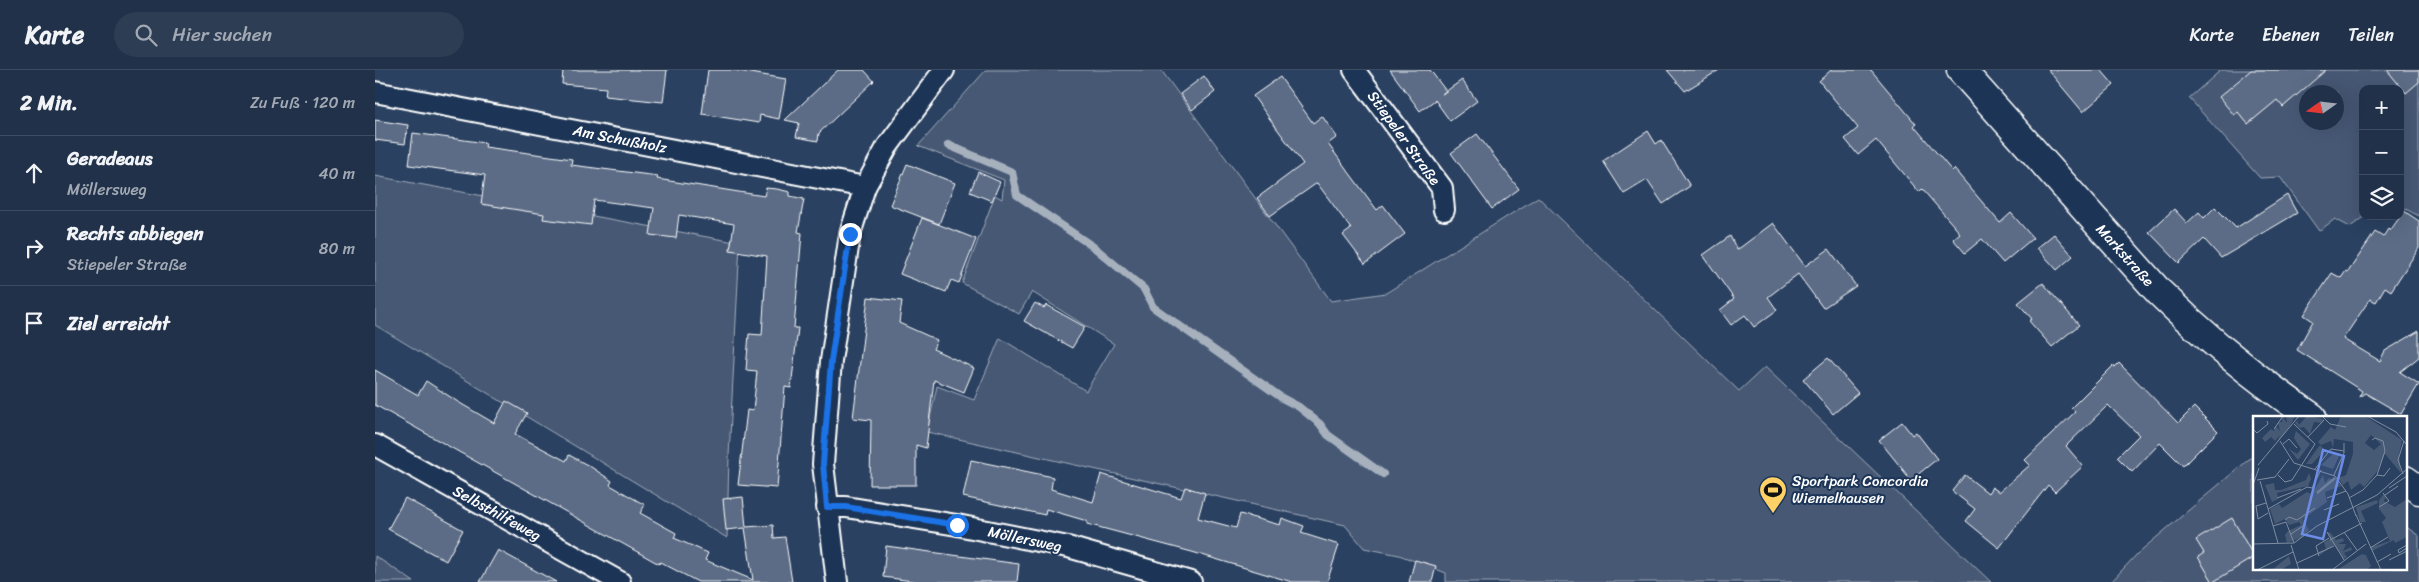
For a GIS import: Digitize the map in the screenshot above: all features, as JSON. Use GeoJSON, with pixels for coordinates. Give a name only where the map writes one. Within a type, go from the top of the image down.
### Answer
{"type":"FeatureCollection","features":[{"type":"Feature","properties":{"kind":"main road","name":"Markstraße"},"geometry":{"type":"LineString","coordinates":[[1961,70],[2159,292],[2193,326],[2247,370],[2311,416]]}},
{"type":"Feature","properties":{"kind":"main road"},"geometry":{"type":"LineString","coordinates":[[2407,481],[2419,490]]}},
{"type":"Feature","properties":{"kind":"street"},"geometry":{"type":"LineString","coordinates":[[837,582],[823,464],[831,361],[850,234],[865,187],[887,147],[944,70]]}},
{"type":"Feature","properties":{"kind":"street","name":"Stiepeler Straße"},"geometry":{"type":"LineString","coordinates":[[1354,70],[1442,188],[1443,210]]}},
{"type":"Feature","properties":{"kind":"street","name":"Am Schußholz"},"geometry":{"type":"LineString","coordinates":[[375,92],[865,187]]}},
{"type":"Feature","properties":{"kind":"street","name":"Selbsthilfeweg"},"geometry":{"type":"LineString","coordinates":[[375,445],[620,582]]}},
{"type":"Feature","properties":{"kind":"street","name":"Möllersweg"},"geometry":{"type":"LineString","coordinates":[[827,507],[846,507],[957,525],[1067,547],[1191,582]]}},
{"type":"Feature","properties":{"kind":"shaded area"},"geometry":{"type":"Polygon","coordinates":[[[986,70],[1161,70],[1331,301],[1386,293],[1538,197],[1739,391],[1765,367],[1991,582],[1446,582],[1446,573],[1399,555],[1364,548],[1345,525],[927,432],[937,386],[974,400],[1000,338],[1086,391],[1114,344],[1032,292],[1019,314],[962,283],[995,195],[1002,199],[1004,180],[918,146],[986,70]]]}},
{"type":"Feature","properties":{"kind":"shaded area"},"geometry":{"type":"Polygon","coordinates":[[[2221,70],[2419,70],[2419,216],[2404,208],[2404,85],[2359,85],[2360,220],[2350,227],[2335,219],[2319,231],[2280,177],[2260,178],[2189,98],[2221,70]]]}},
{"type":"Feature","properties":{"kind":"shaded area"},"geometry":{"type":"Polygon","coordinates":[[[375,176],[740,243],[729,456],[727,538],[375,325],[375,176]]]}},
{"type":"Feature","properties":{"kind":"shaded area"},"geometry":{"type":"Polygon","coordinates":[[[2253,456],[2253,570],[2407,570],[2407,527],[2419,536],[2419,582],[2111,582],[2138,553],[2253,456]]]}},
{"type":"Feature","properties":{"kind":"shaded area"},"geometry":{"type":"Polygon","coordinates":[[[375,556],[414,582],[375,582],[375,556]]]}},
{"type":"Feature","properties":{"kind":"building"},"geometry":{"type":"Polygon","coordinates":[[[563,70],[667,70],[663,102],[605,96],[606,88],[562,84],[563,70]]]}},
{"type":"Feature","properties":{"kind":"building"},"geometry":{"type":"Polygon","coordinates":[[[708,70],[733,70],[786,79],[779,119],[760,115],[759,123],[702,114],[708,70]]]}},
{"type":"Feature","properties":{"kind":"building"},"geometry":{"type":"Polygon","coordinates":[[[838,70],[864,70],[874,81],[819,133],[818,141],[796,137],[799,123],[785,120],[838,70]]]}},
{"type":"Feature","properties":{"kind":"building"},"geometry":{"type":"Polygon","coordinates":[[[1390,70],[1430,70],[1446,91],[1442,94],[1462,80],[1477,101],[1450,121],[1435,100],[1420,111],[1390,70]]]}},
{"type":"Feature","properties":{"kind":"building"},"geometry":{"type":"Polygon","coordinates":[[[1667,70],[1719,70],[1685,91],[1667,70]]]}},
{"type":"Feature","properties":{"kind":"building"},"geometry":{"type":"Polygon","coordinates":[[[1831,70],[1871,70],[1916,124],[1914,126],[2000,223],[2011,213],[2033,238],[2003,263],[1982,239],[1965,253],[1953,239],[1960,233],[1922,189],[1919,192],[1876,140],[1858,155],[1845,139],[1858,128],[1819,81],[1831,70]]]}},
{"type":"Feature","properties":{"kind":"building"},"geometry":{"type":"Polygon","coordinates":[[[2048,70],[2101,70],[2114,85],[2083,112],[2048,70]]]}},
{"type":"Feature","properties":{"kind":"building"},"geometry":{"type":"Polygon","coordinates":[[[2251,70],[2326,70],[2309,85],[2299,85],[2299,93],[2283,107],[2277,100],[2248,124],[2238,112],[2234,115],[2219,97],[2251,70]]]}},
{"type":"Feature","properties":{"kind":"building"},"geometry":{"type":"Polygon","coordinates":[[[2387,70],[2419,70],[2419,82],[2406,93],[2404,85],[2399,85],[2387,70]]]}},
{"type":"Feature","properties":{"kind":"building"},"geometry":{"type":"Polygon","coordinates":[[[1204,76],[1215,92],[1192,110],[1180,94],[1204,76]]]}},
{"type":"Feature","properties":{"kind":"building"},"geometry":{"type":"Polygon","coordinates":[[[1280,77],[1313,123],[1322,116],[1337,137],[1328,144],[1377,210],[1383,205],[1405,234],[1365,264],[1343,235],[1351,229],[1317,183],[1270,216],[1257,198],[1303,164],[1253,96],[1280,77]]]}},
{"type":"Feature","properties":{"kind":"building"},"geometry":{"type":"Polygon","coordinates":[[[375,120],[408,125],[405,144],[375,140],[375,120]]]}},
{"type":"Feature","properties":{"kind":"building"},"geometry":{"type":"Polygon","coordinates":[[[1648,131],[1656,144],[1661,140],[1690,186],[1663,204],[1647,180],[1624,194],[1603,161],[1648,131]]]}},
{"type":"Feature","properties":{"kind":"building"},"geometry":{"type":"Polygon","coordinates":[[[413,133],[486,143],[485,147],[572,159],[571,165],[658,176],[657,179],[764,196],[766,188],[777,189],[790,192],[790,196],[804,199],[798,232],[802,233],[794,328],[798,328],[791,388],[785,387],[777,488],[738,485],[747,410],[753,411],[757,371],[746,370],[749,334],[762,335],[767,256],[730,250],[734,224],[679,215],[676,238],[650,235],[654,208],[594,200],[591,225],[543,219],[544,214],[481,204],[485,175],[409,165],[413,133]]]}},
{"type":"Feature","properties":{"kind":"building"},"geometry":{"type":"Polygon","coordinates":[[[1477,134],[1519,189],[1492,209],[1451,153],[1477,134]]]}},
{"type":"Feature","properties":{"kind":"building"},"geometry":{"type":"Polygon","coordinates":[[[907,164],[955,183],[939,224],[890,205],[907,164]]]}},
{"type":"Feature","properties":{"kind":"building"},"geometry":{"type":"Polygon","coordinates":[[[978,172],[1000,182],[992,201],[970,192],[978,172]]]}},
{"type":"Feature","properties":{"kind":"building"},"geometry":{"type":"Polygon","coordinates":[[[2287,195],[2297,213],[2221,258],[2204,239],[2179,263],[2149,232],[2174,209],[2187,223],[2199,212],[2204,218],[2215,207],[2236,228],[2287,195]]]}},
{"type":"Feature","properties":{"kind":"building"},"geometry":{"type":"Polygon","coordinates":[[[2404,211],[2419,221],[2419,248],[2391,291],[2385,287],[2376,302],[2370,299],[2343,339],[2380,361],[2385,351],[2419,331],[2419,357],[2400,372],[2419,384],[2401,414],[2365,393],[2359,397],[2362,391],[2297,350],[2313,321],[2304,315],[2332,273],[2341,278],[2346,271],[2348,272],[2375,232],[2383,237],[2388,229],[2390,231],[2398,220],[2404,220],[2404,211]]]}},
{"type":"Feature","properties":{"kind":"building"},"geometry":{"type":"Polygon","coordinates":[[[922,218],[976,239],[959,283],[951,280],[946,292],[900,274],[922,218]]]}},
{"type":"Feature","properties":{"kind":"building"},"geometry":{"type":"Polygon","coordinates":[[[1773,223],[1805,266],[1829,249],[1856,286],[1823,308],[1798,274],[1768,297],[1777,310],[1754,327],[1745,315],[1731,325],[1720,310],[1734,299],[1703,255],[1730,236],[1737,250],[1773,223]]]}},
{"type":"Feature","properties":{"kind":"building"},"geometry":{"type":"Polygon","coordinates":[[[2054,234],[2073,256],[2057,270],[2037,248],[2054,234]]]}},
{"type":"Feature","properties":{"kind":"building"},"geometry":{"type":"Polygon","coordinates":[[[2043,283],[2079,325],[2052,347],[2029,321],[2032,319],[2018,303],[2043,283]]]}},
{"type":"Feature","properties":{"kind":"building"},"geometry":{"type":"Polygon","coordinates":[[[868,297],[902,301],[899,323],[937,340],[933,349],[974,368],[964,392],[934,380],[926,448],[916,445],[916,485],[870,485],[871,420],[853,418],[868,297]]]}},
{"type":"Feature","properties":{"kind":"building"},"geometry":{"type":"Polygon","coordinates":[[[1035,303],[1044,308],[1046,305],[1085,327],[1072,348],[1024,321],[1035,303]]]}},
{"type":"Feature","properties":{"kind":"building"},"geometry":{"type":"Polygon","coordinates":[[[1828,358],[1858,393],[1833,414],[1803,379],[1828,358]]]}},
{"type":"Feature","properties":{"kind":"building"},"geometry":{"type":"Polygon","coordinates":[[[2119,363],[2178,423],[2194,407],[2218,431],[2183,466],[2160,443],[2132,472],[2117,457],[2139,435],[2108,405],[2066,446],[2083,466],[2055,492],[2048,485],[1999,548],[1966,521],[1975,509],[1952,491],[1965,475],[1988,493],[1992,487],[1999,492],[2030,465],[2025,460],[2075,412],[2071,408],[2113,366],[2115,367],[2119,363]]]}},
{"type":"Feature","properties":{"kind":"building"},"geometry":{"type":"Polygon","coordinates":[[[375,370],[418,395],[426,381],[494,423],[506,401],[527,413],[515,434],[566,461],[569,455],[591,467],[612,481],[610,485],[645,505],[640,513],[676,533],[674,538],[708,553],[705,560],[753,580],[745,528],[726,530],[723,499],[743,497],[746,527],[773,525],[774,538],[785,537],[792,582],[698,582],[660,562],[659,564],[375,405],[375,370]]]}},
{"type":"Feature","properties":{"kind":"building"},"geometry":{"type":"Polygon","coordinates":[[[1902,422],[1912,435],[1916,432],[1937,459],[1911,480],[1879,440],[1902,422]]]}},
{"type":"Feature","properties":{"kind":"building"},"geometry":{"type":"Polygon","coordinates":[[[971,460],[1053,477],[1051,489],[1093,502],[1101,474],[1181,498],[1185,487],[1205,493],[1198,518],[1236,528],[1240,514],[1280,525],[1282,518],[1304,526],[1301,533],[1339,545],[1327,582],[1292,582],[1192,552],[1087,524],[1087,521],[1046,509],[1045,515],[963,497],[971,460]]]}},
{"type":"Feature","properties":{"kind":"building"},"geometry":{"type":"Polygon","coordinates":[[[405,498],[463,530],[446,561],[388,529],[405,498]]]}},
{"type":"Feature","properties":{"kind":"building"},"geometry":{"type":"Polygon","coordinates":[[[2232,518],[2253,558],[2213,582],[2198,557],[2204,553],[2196,540],[2232,518]]]}},
{"type":"Feature","properties":{"kind":"building"},"geometry":{"type":"Polygon","coordinates":[[[886,546],[1019,564],[1017,582],[920,582],[883,577],[886,546]]]}},
{"type":"Feature","properties":{"kind":"building"},"geometry":{"type":"Polygon","coordinates":[[[498,550],[556,582],[480,582],[498,550]]]}},
{"type":"Feature","properties":{"kind":"building"},"geometry":{"type":"Polygon","coordinates":[[[1415,560],[1436,566],[1432,582],[1409,582],[1415,560]]]}},
{"type":"Feature","properties":{"kind":"waterway"},"geometry":{"type":"LineString","coordinates":[[948,145],[1012,172],[1017,195],[1095,248],[1144,289],[1153,307],[1282,398],[1299,407],[1320,424],[1328,435],[1383,474]]}},
{"type":"Feature","properties":{"kind":"place","name":"Sportpark Concordia Wiemelhausen"},"geometry":{"type":"Point","coordinates":[1773,514]}},
{"type":"Feature","properties":{"kind":"route"},"geometry":{"type":"LineString","coordinates":[[850,234],[843,269],[831,361],[823,464],[827,507],[846,507],[957,525]]}}]}
